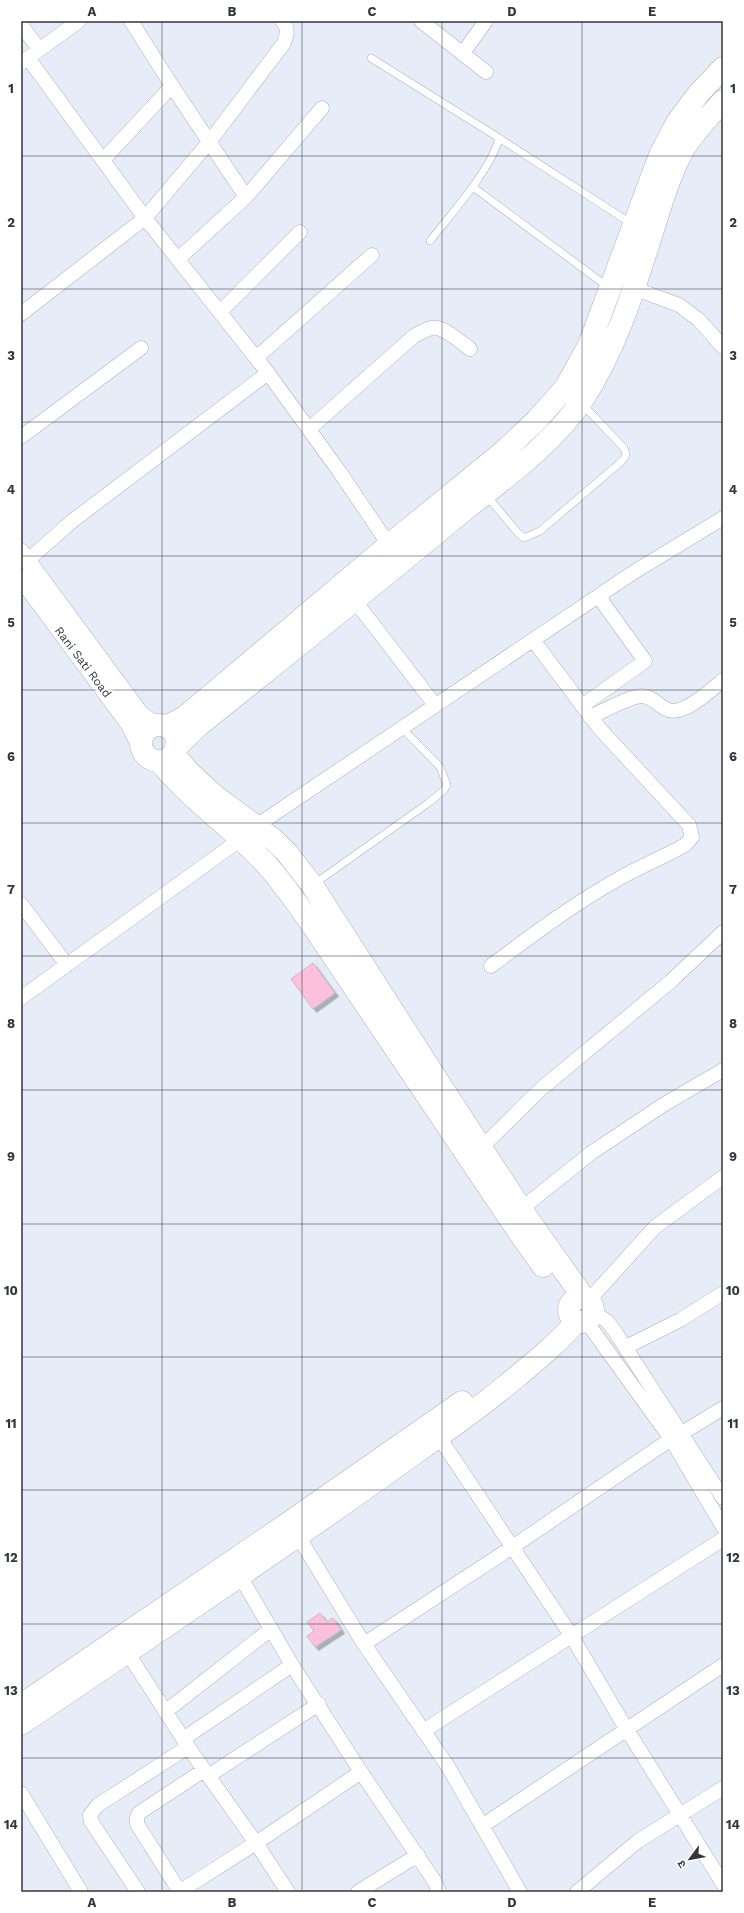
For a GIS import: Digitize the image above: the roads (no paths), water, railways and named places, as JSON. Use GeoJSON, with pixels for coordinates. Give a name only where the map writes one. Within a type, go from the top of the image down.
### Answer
{"type":"FeatureCollection","features":[{"type":"Feature","properties":{"kind":"main road"},"geometry":{"type":"LineString","coordinates":[[623,292],[633,224],[660,155],[678,121],[699,93],[723,68]]}},
{"type":"Feature","properties":{"kind":"main road"},"geometry":{"type":"LineString","coordinates":[[479,485],[389,544],[185,717],[162,726],[150,728],[144,732],[141,740],[141,748],[145,755],[151,760],[169,754],[198,726],[355,601],[479,485],[503,452],[536,421],[574,395],[588,345],[623,292],[684,148],[704,122],[723,101]]}},
{"type":"Feature","properties":{"kind":"main road"},"geometry":{"type":"LineString","coordinates":[[162,726],[172,732],[176,739],[169,754]]}},
{"type":"Feature","properties":{"kind":"main road"},"geometry":{"type":"LineString","coordinates":[[169,754],[187,792],[248,832],[287,853],[312,885],[409,1038],[482,1147],[581,1309]]}},
{"type":"Feature","properties":{"kind":"main road"},"geometry":{"type":"LineString","coordinates":[[248,832],[268,866],[315,929],[520,1234],[581,1309]]}},
{"type":"Feature","properties":{"kind":"main road"},"geometry":{"type":"LineString","coordinates":[[21,1724],[240,1576],[439,1437],[486,1402],[560,1340],[581,1309]]}},
{"type":"Feature","properties":{"kind":"main road"},"geometry":{"type":"LineString","coordinates":[[21,1705],[477,1392],[581,1309]]}},
{"type":"Feature","properties":{"kind":"street"},"geometry":{"type":"LineString","coordinates":[[79,21],[25,60],[103,160],[145,218],[268,373],[389,544]]}},
{"type":"Feature","properties":{"kind":"street"},"geometry":{"type":"LineString","coordinates":[[131,21],[172,86],[246,197]]}},
{"type":"Feature","properties":{"kind":"street"},"geometry":{"type":"LineString","coordinates":[[21,314],[145,218],[210,141],[284,43],[287,34],[286,26],[282,21]]}},
{"type":"Feature","properties":{"kind":"street"},"geometry":{"type":"LineString","coordinates":[[421,21],[486,72]]}},
{"type":"Feature","properties":{"kind":"street"},"geometry":{"type":"LineString","coordinates":[[463,54],[486,21]]}},
{"type":"Feature","properties":{"kind":"street"},"geometry":{"type":"LineString","coordinates":[[21,25],[39,49]]}},
{"type":"Feature","properties":{"kind":"street"},"geometry":{"type":"LineString","coordinates":[[103,160],[172,86]]}},
{"type":"Feature","properties":{"kind":"street"},"geometry":{"type":"LineString","coordinates":[[178,259],[246,197],[322,108]]}},
{"type":"Feature","properties":{"kind":"street"},"geometry":{"type":"LineString","coordinates":[[220,312],[300,232]]}},
{"type":"Feature","properties":{"kind":"street"},"geometry":{"type":"LineString","coordinates":[[256,358],[372,256]]}},
{"type":"Feature","properties":{"kind":"street"},"geometry":{"type":"LineString","coordinates":[[623,292],[679,305],[699,320],[723,347]]}},
{"type":"Feature","properties":{"kind":"street"},"geometry":{"type":"LineString","coordinates":[[309,429],[414,336],[424,331],[433,328],[444,331],[470,349]]}},
{"type":"Feature","properties":{"kind":"street"},"geometry":{"type":"LineString","coordinates":[[21,437],[141,348]]}},
{"type":"Feature","properties":{"kind":"street"},"geometry":{"type":"LineString","coordinates":[[162,726],[148,721],[141,715],[24,556],[268,373]]}},
{"type":"Feature","properties":{"kind":"street"},"geometry":{"type":"LineString","coordinates":[[21,998],[248,832],[598,596],[723,518]]}},
{"type":"Feature","properties":{"kind":"street","name":"Rani Sati Road"},"geometry":{"type":"LineString","coordinates":[[24,588],[129,724],[141,748]]}},
{"type":"Feature","properties":{"kind":"street"},"geometry":{"type":"LineString","coordinates":[[586,712],[645,661],[598,596]]}},
{"type":"Feature","properties":{"kind":"street"},"geometry":{"type":"LineString","coordinates":[[355,601],[435,705]]}},
{"type":"Feature","properties":{"kind":"street"},"geometry":{"type":"LineString","coordinates":[[492,966],[524,941],[588,897],[620,878],[685,845],[692,837],[689,825],[586,712],[533,640]]}},
{"type":"Feature","properties":{"kind":"street"},"geometry":{"type":"LineString","coordinates":[[586,712],[642,696],[649,698],[667,710],[679,711],[687,708],[723,680]]}},
{"type":"Feature","properties":{"kind":"street"},"geometry":{"type":"LineString","coordinates":[[21,904],[67,965]]}},
{"type":"Feature","properties":{"kind":"street"},"geometry":{"type":"LineString","coordinates":[[482,1147],[542,1088],[670,982],[723,932]]}},
{"type":"Feature","properties":{"kind":"street"},"geometry":{"type":"LineString","coordinates":[[521,1209],[591,1153],[663,1105],[723,1070]]}},
{"type":"Feature","properties":{"kind":"street"},"geometry":{"type":"LineString","coordinates":[[581,1309],[655,1227],[723,1177]]}},
{"type":"Feature","properties":{"kind":"street"},"geometry":{"type":"LineString","coordinates":[[626,1348],[680,1320],[723,1293]]}},
{"type":"Feature","properties":{"kind":"street"},"geometry":{"type":"LineString","coordinates":[[581,1309],[607,1321],[626,1348],[676,1436],[723,1527]]}},
{"type":"Feature","properties":{"kind":"street"},"geometry":{"type":"LineString","coordinates":[[581,1309],[723,1498]]}},
{"type":"Feature","properties":{"kind":"street"},"geometry":{"type":"LineString","coordinates":[[364,1644],[511,1548],[676,1436],[723,1408]]}},
{"type":"Feature","properties":{"kind":"street"},"geometry":{"type":"LineString","coordinates":[[439,1437],[511,1548],[571,1635],[723,1884]]}},
{"type":"Feature","properties":{"kind":"street"},"geometry":{"type":"LineString","coordinates":[[298,1536],[364,1644],[447,1765],[520,1892]]}},
{"type":"Feature","properties":{"kind":"street"},"geometry":{"type":"LineString","coordinates":[[424,1731],[571,1635],[723,1539]]}},
{"type":"Feature","properties":{"kind":"street"},"geometry":{"type":"LineString","coordinates":[[240,1576],[292,1665],[319,1704],[361,1772],[436,1882],[439,1892]]}},
{"type":"Feature","properties":{"kind":"street"},"geometry":{"type":"LineString","coordinates":[[166,1712],[271,1629]]}},
{"type":"Feature","properties":{"kind":"street"},"geometry":{"type":"LineString","coordinates":[[127,1652],[185,1743],[256,1843],[288,1892]]}},
{"type":"Feature","properties":{"kind":"street"},"geometry":{"type":"LineString","coordinates":[[138,1892],[96,1829],[90,1815],[98,1805],[292,1665]]}},
{"type":"Feature","properties":{"kind":"street"},"geometry":{"type":"LineString","coordinates":[[482,1826],[723,1665]]}},
{"type":"Feature","properties":{"kind":"street"},"geometry":{"type":"LineString","coordinates":[[319,1704],[139,1813],[137,1824],[180,1892],[361,1772]]}},
{"type":"Feature","properties":{"kind":"street"},"geometry":{"type":"LineString","coordinates":[[577,1892],[638,1841],[723,1788]]}},
{"type":"Feature","properties":{"kind":"street"},"geometry":{"type":"LineString","coordinates":[[21,1793],[81,1892]]}},
{"type":"Feature","properties":{"kind":"street"},"geometry":{"type":"LineString","coordinates":[[358,1892],[418,1856]]}},
{"type":"Feature","properties":{"kind":"lane"},"geometry":{"type":"LineString","coordinates":[[371,58],[633,224]]}},
{"type":"Feature","properties":{"kind":"lane"},"geometry":{"type":"LineString","coordinates":[[430,241],[473,187],[493,154],[498,138]]}},
{"type":"Feature","properties":{"kind":"lane"},"geometry":{"type":"LineString","coordinates":[[473,187],[623,292]]}},
{"type":"Feature","properties":{"kind":"lane"},"geometry":{"type":"LineString","coordinates":[[479,485],[518,533],[524,538],[540,531],[621,462],[625,458],[626,453],[624,448],[574,395]]}},
{"type":"Feature","properties":{"kind":"lane"},"geometry":{"type":"LineString","coordinates":[[312,885],[427,804],[444,790],[447,785],[440,768],[402,728]]}}]}
